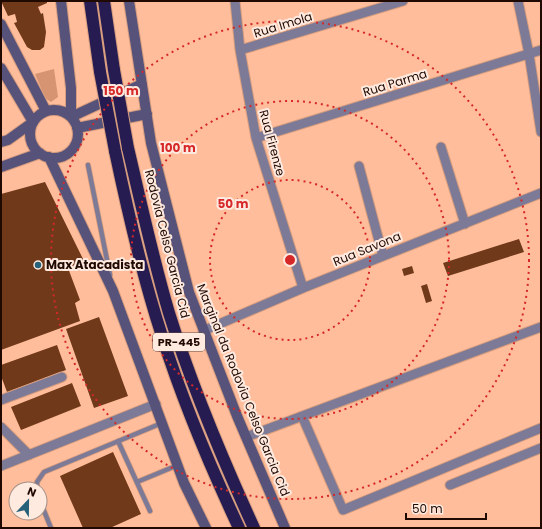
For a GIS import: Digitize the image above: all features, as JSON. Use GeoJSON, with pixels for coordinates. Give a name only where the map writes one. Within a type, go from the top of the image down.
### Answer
{"type":"FeatureCollection","features":[{"type":"Feature","properties":{"kind":"highway","name":"PR-445"},"geometry":{"type":"LineString","coordinates":[[90,1],[100,72],[131,227],[162,337],[196,430],[239,528]]}},
{"type":"Feature","properties":{"kind":"highway","name":"Rodovia Celso Garcia Cid"},"geometry":{"type":"LineString","coordinates":[[104,1],[114,70],[128,148],[153,256],[189,372],[226,467],[254,528]]}},
{"type":"Feature","properties":{"kind":"street"},"geometry":{"type":"LineString","coordinates":[[1,167],[45,155],[60,157],[69,152],[77,139],[77,128],[71,117],[71,88],[61,1]]}},
{"type":"Feature","properties":{"kind":"street","name":"Marginal da Rodovia Celso Garcia Cid"},"geometry":{"type":"LineString","coordinates":[[129,1],[151,143],[189,292],[203,331],[246,437],[285,528]]}},
{"type":"Feature","properties":{"kind":"street","name":"Rua Firenze"},"geometry":{"type":"LineString","coordinates":[[235,1],[240,50],[256,138],[303,288]]}},
{"type":"Feature","properties":{"kind":"street","name":"Rua Imola"},"geometry":{"type":"LineString","coordinates":[[240,50],[403,1]]}},
{"type":"Feature","properties":{"kind":"street"},"geometry":{"type":"LineString","coordinates":[[518,1],[529,54],[541,132]]}},
{"type":"Feature","properties":{"kind":"street"},"geometry":{"type":"LineString","coordinates":[[1,24],[46,111]]}},
{"type":"Feature","properties":{"kind":"street","name":"Rua Parma"},"geometry":{"type":"LineString","coordinates":[[256,138],[541,50]]}},
{"type":"Feature","properties":{"kind":"street"},"geometry":{"type":"LineString","coordinates":[[1,68],[33,122],[30,133],[33,144],[45,155],[113,291],[178,465],[206,528]]}},
{"type":"Feature","properties":{"kind":"street"},"geometry":{"type":"LineString","coordinates":[[71,117],[142,84]]}},
{"type":"Feature","properties":{"kind":"street"},"geometry":{"type":"LineString","coordinates":[[1,142],[33,122],[46,111],[57,110],[71,117]]}},
{"type":"Feature","properties":{"kind":"street"},"geometry":{"type":"LineString","coordinates":[[77,128],[147,114]]}},
{"type":"Feature","properties":{"kind":"street"},"geometry":{"type":"LineString","coordinates":[[441,147],[465,224]]}},
{"type":"Feature","properties":{"kind":"street"},"geometry":{"type":"LineString","coordinates":[[359,166],[383,256]]}},
{"type":"Feature","properties":{"kind":"street","name":"Rua Savona"},"geometry":{"type":"LineString","coordinates":[[203,331],[303,288],[541,193]]}},
{"type":"Feature","properties":{"kind":"street"},"geometry":{"type":"LineString","coordinates":[[246,437],[541,327]]}},
{"type":"Feature","properties":{"kind":"street"},"geometry":{"type":"LineString","coordinates":[[1,400],[62,377]]}},
{"type":"Feature","properties":{"kind":"street"},"geometry":{"type":"LineString","coordinates":[[1,466],[156,404]]}},
{"type":"Feature","properties":{"kind":"street"},"geometry":{"type":"LineString","coordinates":[[302,416],[343,510],[541,428]]}},
{"type":"Feature","properties":{"kind":"street"},"geometry":{"type":"LineString","coordinates":[[1,428],[29,455]]}},
{"type":"Feature","properties":{"kind":"street"},"geometry":{"type":"LineString","coordinates":[[450,485],[541,448]]}},
{"type":"Feature","properties":{"kind":"lane"},"geometry":{"type":"LineString","coordinates":[[88,165],[113,291]]}},
{"type":"Feature","properties":{"kind":"lane"},"geometry":{"type":"LineString","coordinates":[[38,481],[44,472],[162,423]]}},
{"type":"Feature","properties":{"kind":"lane"},"geometry":{"type":"LineString","coordinates":[[118,441],[150,511]]}},
{"type":"Feature","properties":{"kind":"lane"},"geometry":{"type":"LineString","coordinates":[[137,482],[178,465]]}},
{"type":"Feature","properties":{"kind":"shaded area"},"geometry":{"type":"Polygon","coordinates":[[[54,69],[58,97],[51,102],[45,98],[35,74],[54,69]]]}},
{"type":"Feature","properties":{"kind":"building"},"geometry":{"type":"Polygon","coordinates":[[[1,1],[47,1],[47,3],[38,7],[41,14],[43,13],[46,32],[44,47],[40,50],[32,50],[27,47],[14,23],[17,22],[15,14],[8,16],[1,1]]]}},
{"type":"Feature","properties":{"kind":"building","name":"Max Atacadista"},"geometry":{"type":"Polygon","coordinates":[[[45,182],[84,261],[68,268],[80,300],[75,303],[80,321],[1,350],[1,194],[45,182]]]}},
{"type":"Feature","properties":{"kind":"building"},"geometry":{"type":"Polygon","coordinates":[[[519,239],[524,252],[448,276],[443,263],[519,239]]]}},
{"type":"Feature","properties":{"kind":"building"},"geometry":{"type":"Polygon","coordinates":[[[412,266],[414,273],[404,276],[402,269],[412,266]]]}},
{"type":"Feature","properties":{"kind":"building"},"geometry":{"type":"Polygon","coordinates":[[[427,284],[432,301],[426,303],[421,286],[427,284]]]}},
{"type":"Feature","properties":{"kind":"building"},"geometry":{"type":"Polygon","coordinates":[[[99,317],[128,396],[94,408],[66,329],[99,317]]]}},
{"type":"Feature","properties":{"kind":"building"},"geometry":{"type":"Polygon","coordinates":[[[57,345],[66,370],[7,392],[1,376],[1,365],[57,345]]]}},
{"type":"Feature","properties":{"kind":"building"},"geometry":{"type":"Polygon","coordinates":[[[72,383],[81,406],[21,430],[11,407],[72,383]]]}},
{"type":"Feature","properties":{"kind":"building"},"geometry":{"type":"Polygon","coordinates":[[[113,452],[141,514],[110,528],[83,528],[60,476],[113,452]]]}},
{"type":"Feature","properties":{"kind":"place","name":"Max Atacadista"},"geometry":{"type":"Point","coordinates":[38,265]}}]}
